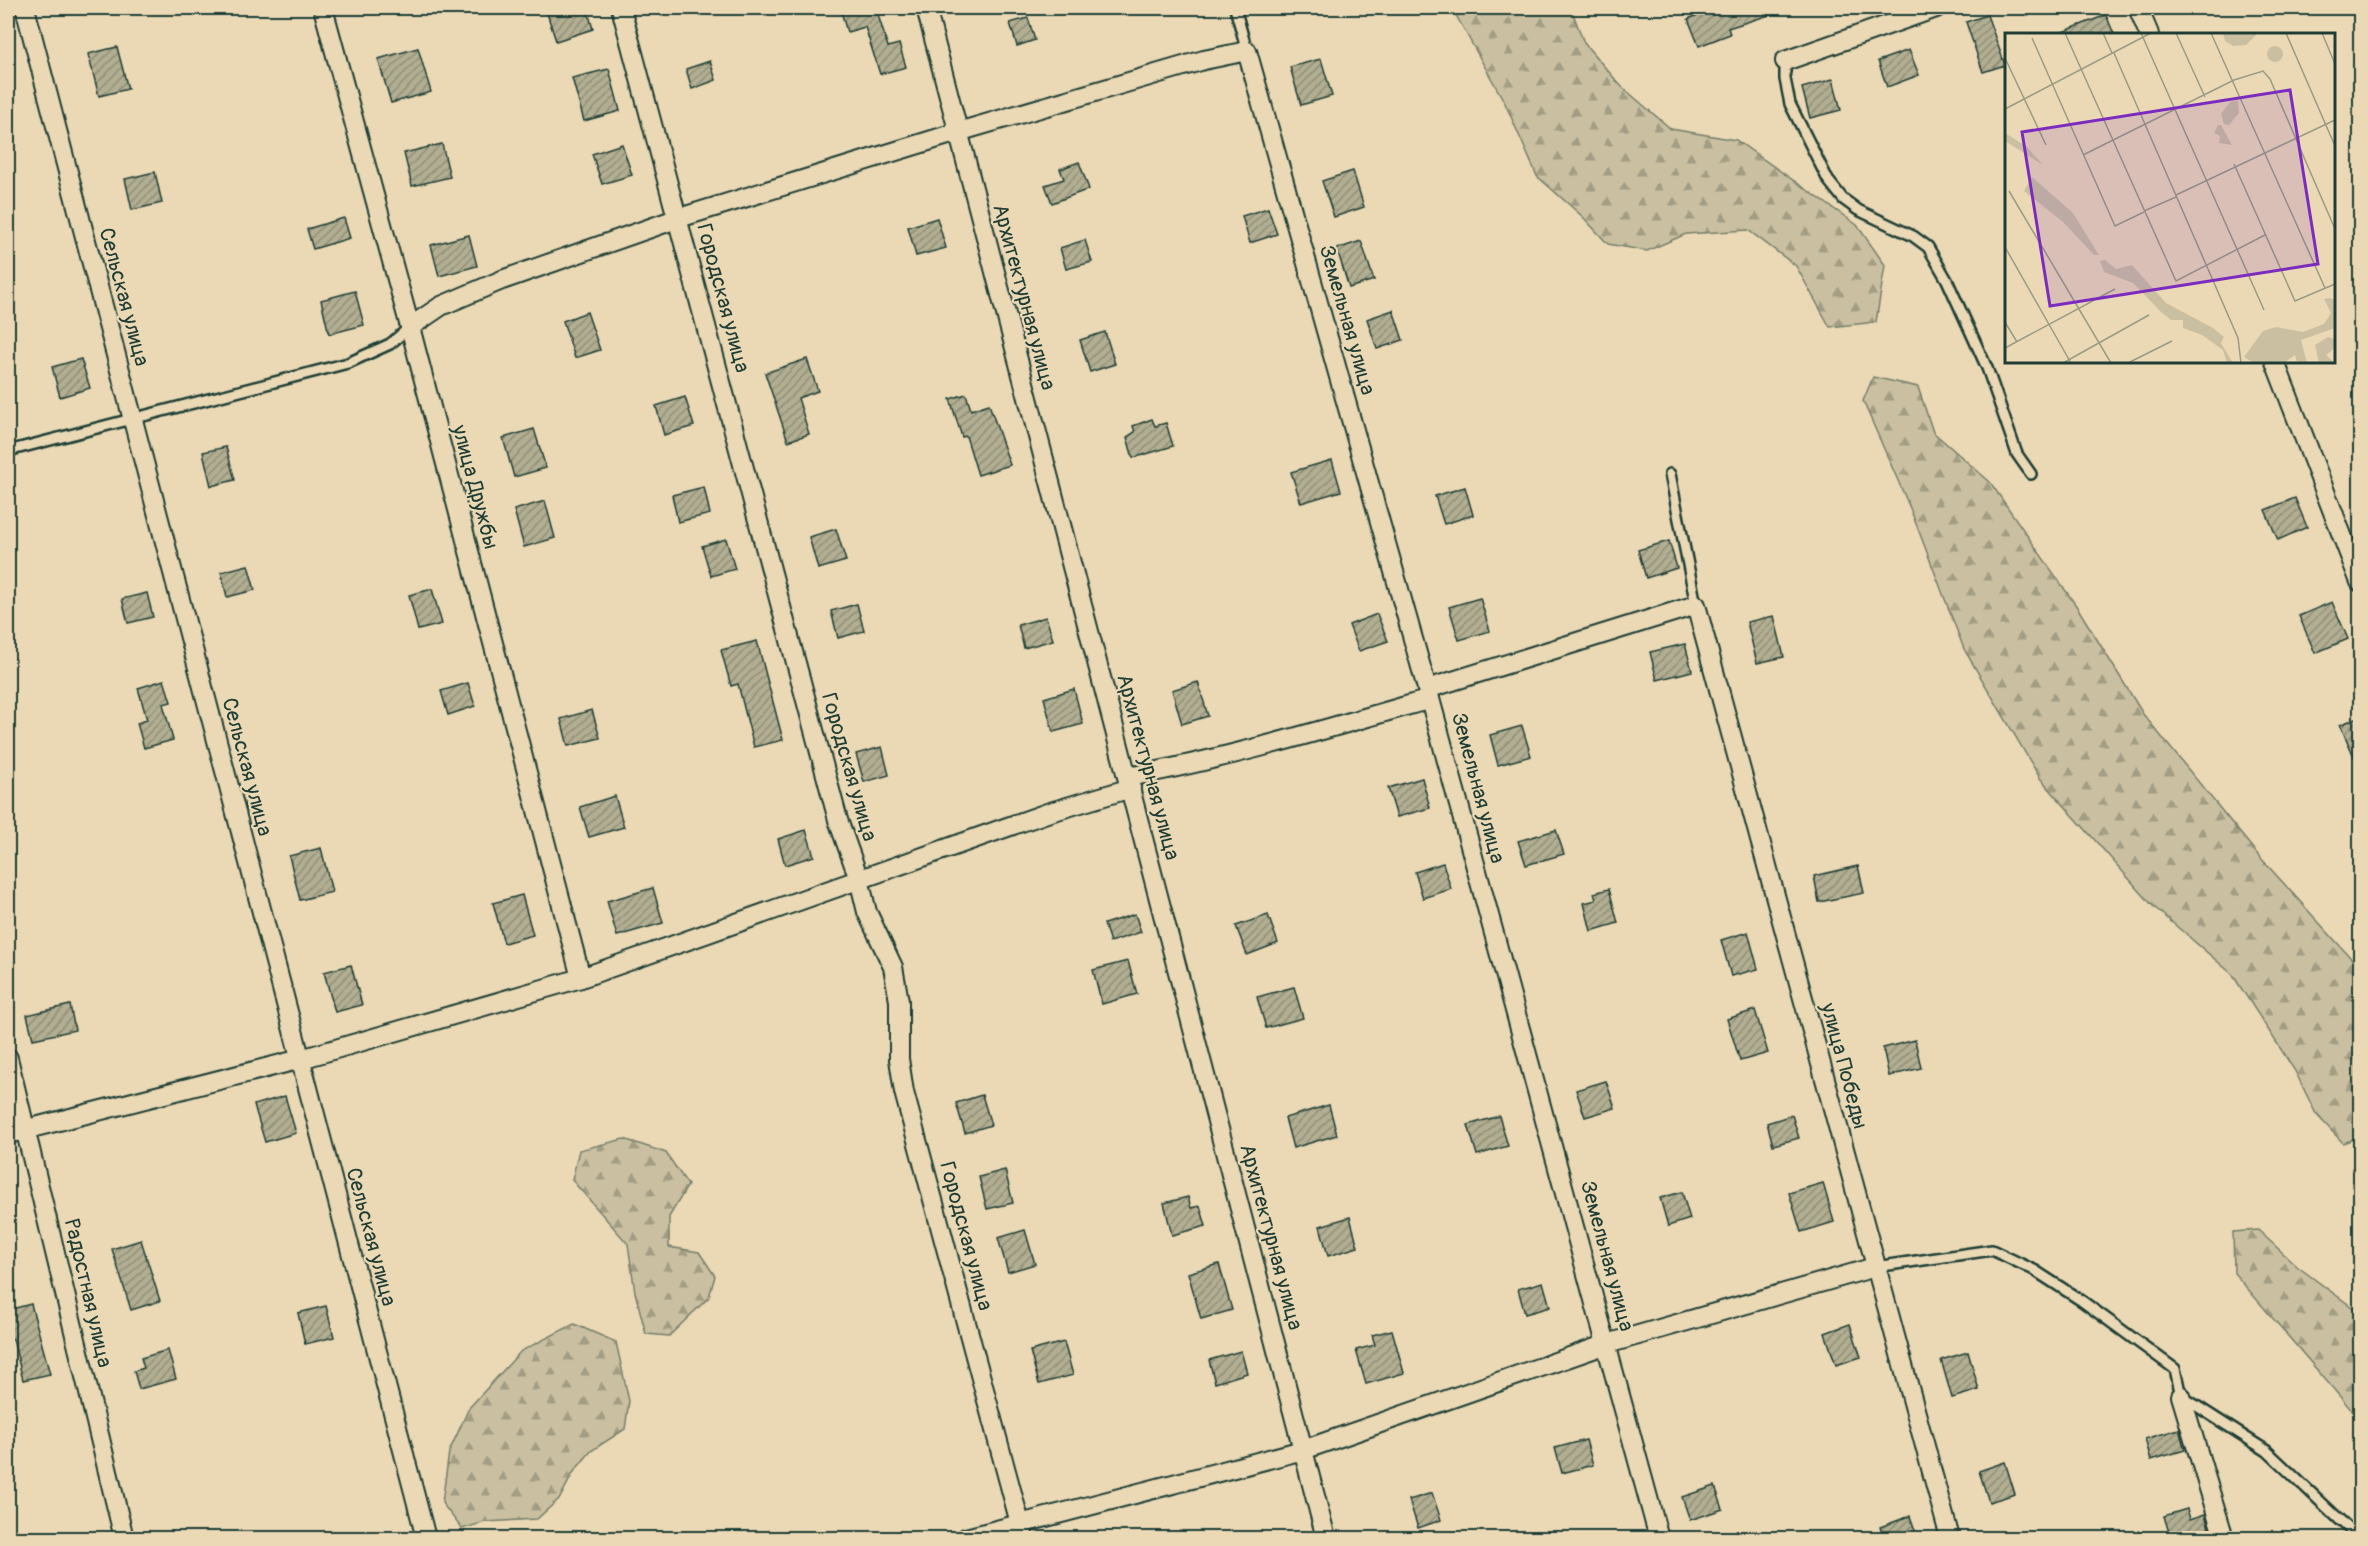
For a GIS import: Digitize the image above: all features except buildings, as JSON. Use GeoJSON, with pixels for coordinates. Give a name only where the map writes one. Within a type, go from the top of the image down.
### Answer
{"type":"FeatureCollection","features":[{"type":"Feature","properties":{"kind":"street","name":"Сельская улица"},"geometry":{"type":"LineString","coordinates":[[25,8],[426,1539]]}},
{"type":"Feature","properties":{"kind":"street","name":"улица Дружбы"},"geometry":{"type":"LineString","coordinates":[[323,8],[410,327],[581,978]]}},
{"type":"Feature","properties":{"kind":"street","name":"Городская улица"},"geometry":{"type":"LineString","coordinates":[[621,8],[679,218],[838,820],[859,879],[867,912],[892,967],[899,1001],[899,1059],[904,1092],[1022,1531]]}},
{"type":"Feature","properties":{"kind":"street","name":"Архитектурная улица"},"geometry":{"type":"LineString","coordinates":[[926,8],[1326,1539]]}},
{"type":"Feature","properties":{"kind":"street"},"geometry":{"type":"LineString","coordinates":[[1785,61],[1936,8]]}},
{"type":"Feature","properties":{"kind":"street"},"geometry":{"type":"LineString","coordinates":[[2138,8],[2148,33]]}},
{"type":"Feature","properties":{"kind":"street"},"geometry":{"type":"LineString","coordinates":[[410,327],[441,306],[502,280],[679,218],[958,132],[1204,60],[1248,51]]}},
{"type":"Feature","properties":{"kind":"street","name":"Земельная улица"},"geometry":{"type":"LineString","coordinates":[[1248,51],[1428,694],[1659,1539]]}},
{"type":"Feature","properties":{"kind":"street"},"geometry":{"type":"LineString","coordinates":[[2275,363],[2361,582]]}},
{"type":"Feature","properties":{"kind":"street"},"geometry":{"type":"LineString","coordinates":[[8,1134],[301,1059],[581,978],[1129,783],[1247,751],[1696,605]]}},
{"type":"Feature","properties":{"kind":"street","name":"улица Победы"},"geometry":{"type":"LineString","coordinates":[[1696,605],[1950,1539]]}},
{"type":"Feature","properties":{"kind":"street","name":"Радостная улица"},"geometry":{"type":"LineString","coordinates":[[8,1058],[124,1539]]}},
{"type":"Feature","properties":{"kind":"street"},"geometry":{"type":"LineString","coordinates":[[966,1539],[1022,1531],[1303,1450],[1607,1344],[1875,1267]]}},
{"type":"Feature","properties":{"kind":"street"},"geometry":{"type":"LineString","coordinates":[[2181,1396],[2224,1539]]}},
{"type":"Feature","properties":{"kind":"lane"},"geometry":{"type":"LineString","coordinates":[[1235,8],[1248,51]]}},
{"type":"Feature","properties":{"kind":"lane"},"geometry":{"type":"LineString","coordinates":[[1785,61],[1785,79],[1790,104],[1828,180],[1843,199],[1858,210],[1913,236],[1928,247],[1947,280],[1987,368],[2017,454],[2031,474]]}},
{"type":"Feature","properties":{"kind":"lane"},"geometry":{"type":"LineString","coordinates":[[8,450],[348,363],[390,344],[410,327]]}},
{"type":"Feature","properties":{"kind":"lane"},"geometry":{"type":"LineString","coordinates":[[1670,474],[1696,605]]}},
{"type":"Feature","properties":{"kind":"lane"},"geometry":{"type":"LineString","coordinates":[[1875,1267],[1992,1250],[2034,1270],[2175,1369],[2181,1396],[2267,1451],[2359,1539]]}},
{"type":"Feature","properties":{"kind":"green space"},"geometry":{"type":"Polygon","coordinates":[[[1452,8],[1571,8],[1584,43],[1621,86],[1671,129],[1736,140],[1857,225],[1885,265],[1876,322],[1830,327],[1796,266],[1748,230],[1686,234],[1647,251],[1608,244],[1583,217],[1537,176],[1505,103],[1452,8]]]}},
{"type":"Feature","properties":{"kind":"green space"},"geometry":{"type":"Polygon","coordinates":[[[1873,377],[1918,387],[1933,432],[1990,482],[2077,607],[2143,714],[2258,855],[2360,968],[2360,1137],[2343,1143],[2316,1114],[2295,1071],[2232,974],[2153,906],[2040,778],[1964,649],[1910,508],[1863,401],[1873,377]]]}},
{"type":"Feature","properties":{"kind":"green space"},"geometry":{"type":"Polygon","coordinates":[[[624,1139],[666,1153],[688,1185],[669,1217],[669,1247],[699,1252],[715,1276],[709,1297],[669,1336],[646,1334],[635,1292],[628,1244],[572,1180],[579,1150],[624,1139]]]}},
{"type":"Feature","properties":{"kind":"green space"},"geometry":{"type":"Polygon","coordinates":[[[2258,1230],[2298,1267],[2360,1313],[2360,1420],[2234,1273],[2233,1232],[2258,1230]]]}},
{"type":"Feature","properties":{"kind":"green space"},"geometry":{"type":"Polygon","coordinates":[[[574,1324],[616,1342],[629,1401],[625,1429],[591,1451],[573,1473],[560,1498],[537,1519],[485,1522],[462,1529],[442,1503],[449,1452],[469,1408],[521,1351],[574,1324]]]}}]}
